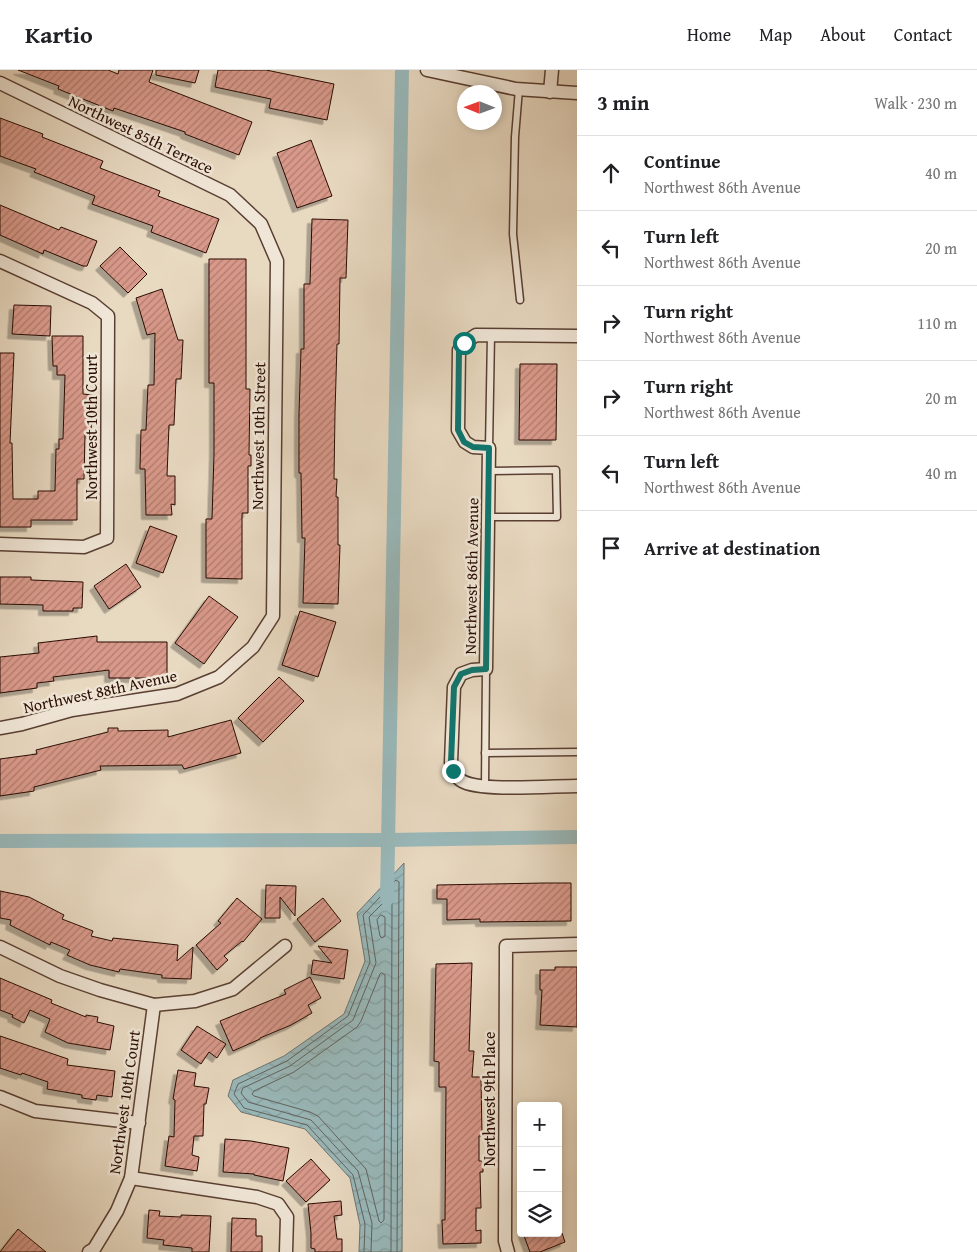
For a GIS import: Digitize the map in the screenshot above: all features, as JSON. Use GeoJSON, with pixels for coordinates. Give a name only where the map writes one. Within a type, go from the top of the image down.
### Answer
{"type":"FeatureCollection","features":[{"type":"Feature","properties":{"kind":"street"},"geometry":{"type":"LineString","coordinates":[[427,70],[519,89],[577,93]]}},
{"type":"Feature","properties":{"kind":"street"},"geometry":{"type":"LineString","coordinates":[[550,92],[552,70]]}},
{"type":"Feature","properties":{"kind":"street","name":"Northwest 85th Terrace"},"geometry":{"type":"LineString","coordinates":[[0,83],[230,195],[262,224]]}},
{"type":"Feature","properties":{"kind":"street","name":"Northwest 10th Street"},"geometry":{"type":"LineString","coordinates":[[253,647],[272,616],[277,261],[262,224]]}},
{"type":"Feature","properties":{"kind":"street","name":"Northwest 10th Court"},"geometry":{"type":"LineString","coordinates":[[0,261],[92,303],[108,316],[107,538],[84,547],[0,544]]}},
{"type":"Feature","properties":{"kind":"street"},"geometry":{"type":"LineString","coordinates":[[489,448],[473,447],[464,442],[458,430],[459,350],[464,343],[476,335],[491,334],[577,336]]}},
{"type":"Feature","properties":{"kind":"street","name":"Northwest 86th Avenue"},"geometry":{"type":"LineString","coordinates":[[489,448],[486,669],[472,670],[461,674],[454,687],[451,762],[453,771],[460,780],[469,785],[485,787],[577,786]]}},
{"type":"Feature","properties":{"kind":"street","name":"Northwest 88th Avenue"},"geometry":{"type":"LineString","coordinates":[[0,728],[72,710],[177,694],[219,677],[253,647]]}},
{"type":"Feature","properties":{"kind":"street","name":"Northwest 9th Place"},"geometry":{"type":"LineString","coordinates":[[508,1252],[505,1242],[506,946],[577,944]]}},
{"type":"Feature","properties":{"kind":"street"},"geometry":{"type":"LineString","coordinates":[[0,948],[60,976],[100,990],[154,1005],[195,1001],[233,989],[285,946]]}},
{"type":"Feature","properties":{"kind":"street","name":"Northwest 10th Court"},"geometry":{"type":"LineString","coordinates":[[93,1251],[117,1211],[131,1178],[154,1005]]}},
{"type":"Feature","properties":{"kind":"street"},"geometry":{"type":"LineString","coordinates":[[0,1097],[35,1111],[139,1123]]}},
{"type":"Feature","properties":{"kind":"street"},"geometry":{"type":"LineString","coordinates":[[131,1178],[257,1197],[278,1204],[287,1217],[286,1252]]}},
{"type":"Feature","properties":{"kind":"lane"},"geometry":{"type":"LineString","coordinates":[[519,89],[515,137],[514,234],[520,300]]}},
{"type":"Feature","properties":{"kind":"lane"},"geometry":{"type":"LineString","coordinates":[[489,448],[491,334]]}},
{"type":"Feature","properties":{"kind":"lane"},"geometry":{"type":"LineString","coordinates":[[489,470],[556,470],[557,517],[489,517]]}},
{"type":"Feature","properties":{"kind":"lane"},"geometry":{"type":"LineString","coordinates":[[485,787],[486,669]]}},
{"type":"Feature","properties":{"kind":"lane"},"geometry":{"type":"LineString","coordinates":[[485,753],[577,752]]}},
{"type":"Feature","properties":{"kind":"water"},"geometry":{"type":"Polygon","coordinates":[[[404,863],[402,1252],[359,1252],[360,1225],[350,1178],[305,1129],[241,1112],[228,1096],[233,1080],[284,1056],[344,1014],[365,961],[357,913],[404,863]]]}},
{"type":"Feature","properties":{"kind":"building"},"geometry":{"type":"Polygon","coordinates":[[[18,70],[108,70],[118,74],[119,70],[153,70],[149,82],[252,122],[239,155],[185,134],[185,132],[114,108],[113,111],[58,89],[59,86],[18,70]]]}},
{"type":"Feature","properties":{"kind":"building"},"geometry":{"type":"Polygon","coordinates":[[[156,70],[199,70],[195,83],[156,75],[156,70]]]}},
{"type":"Feature","properties":{"kind":"building"},"geometry":{"type":"Polygon","coordinates":[[[218,70],[266,70],[334,84],[327,120],[269,108],[271,99],[215,87],[218,70]]]}},
{"type":"Feature","properties":{"kind":"building"},"geometry":{"type":"Polygon","coordinates":[[[0,118],[43,134],[42,137],[103,161],[100,168],[160,191],[158,196],[219,219],[206,253],[151,232],[153,226],[92,204],[95,196],[34,172],[36,169],[0,156],[0,118]]]}},
{"type":"Feature","properties":{"kind":"building"},"geometry":{"type":"Polygon","coordinates":[[[311,140],[332,196],[297,208],[277,153],[311,140]]]}},
{"type":"Feature","properties":{"kind":"building"},"geometry":{"type":"Polygon","coordinates":[[[0,205],[59,230],[61,227],[97,241],[87,266],[44,250],[43,254],[0,235],[0,205]]]}},
{"type":"Feature","properties":{"kind":"building"},"geometry":{"type":"Polygon","coordinates":[[[312,219],[348,220],[346,278],[340,278],[335,412],[334,479],[337,479],[338,545],[340,545],[338,604],[303,603],[305,538],[302,538],[299,414],[301,349],[304,349],[304,284],[310,284],[312,219]]]}},
{"type":"Feature","properties":{"kind":"building"},"geometry":{"type":"Polygon","coordinates":[[[120,247],[147,274],[128,293],[100,266],[120,247]]]}},
{"type":"Feature","properties":{"kind":"building"},"geometry":{"type":"Polygon","coordinates":[[[209,259],[246,259],[246,389],[250,389],[249,455],[251,455],[251,466],[248,466],[248,513],[242,513],[242,579],[206,578],[206,519],[212,519],[214,454],[214,383],[209,383],[209,259]]]}},
{"type":"Feature","properties":{"kind":"building"},"geometry":{"type":"Polygon","coordinates":[[[162,289],[178,340],[183,340],[181,379],[176,379],[174,425],[169,425],[167,476],[175,476],[175,505],[171,504],[172,515],[146,515],[145,469],[140,469],[141,430],[146,430],[148,385],[154,385],[155,333],[147,335],[136,298],[162,289]]]}},
{"type":"Feature","properties":{"kind":"building"},"geometry":{"type":"Polygon","coordinates":[[[14,305],[51,306],[50,336],[12,334],[14,305]]]}},
{"type":"Feature","properties":{"kind":"building"},"geometry":{"type":"Polygon","coordinates":[[[52,336],[83,336],[83,394],[92,395],[91,434],[85,434],[84,479],[77,479],[77,520],[31,520],[31,527],[0,527],[0,353],[14,353],[10,443],[12,443],[13,499],[38,499],[38,491],[55,491],[56,449],[59,449],[59,439],[63,439],[65,375],[57,375],[57,366],[53,366],[52,336]]]}},
{"type":"Feature","properties":{"kind":"building"},"geometry":{"type":"Polygon","coordinates":[[[520,364],[557,364],[556,440],[519,440],[520,364]]]}},
{"type":"Feature","properties":{"kind":"building"},"geometry":{"type":"Polygon","coordinates":[[[150,526],[177,536],[163,573],[136,563],[150,526]]]}},
{"type":"Feature","properties":{"kind":"building"},"geometry":{"type":"Polygon","coordinates":[[[126,564],[141,587],[109,609],[94,586],[126,564]]]}},
{"type":"Feature","properties":{"kind":"building"},"geometry":{"type":"Polygon","coordinates":[[[0,577],[31,577],[31,580],[83,582],[82,608],[73,608],[73,611],[43,611],[43,605],[0,604],[0,577]]]}},
{"type":"Feature","properties":{"kind":"building"},"geometry":{"type":"Polygon","coordinates":[[[209,596],[238,617],[204,664],[175,643],[209,596]]]}},
{"type":"Feature","properties":{"kind":"building"},"geometry":{"type":"Polygon","coordinates":[[[300,611],[336,622],[318,677],[282,665],[300,611]]]}},
{"type":"Feature","properties":{"kind":"building"},"geometry":{"type":"Polygon","coordinates":[[[97,636],[97,642],[167,642],[167,678],[109,678],[109,670],[53,677],[54,681],[37,683],[37,688],[0,693],[0,657],[39,653],[38,643],[97,636]]]}},
{"type":"Feature","properties":{"kind":"building"},"geometry":{"type":"Polygon","coordinates":[[[279,677],[304,701],[263,742],[238,718],[279,677]]]}},
{"type":"Feature","properties":{"kind":"building"},"geometry":{"type":"Polygon","coordinates":[[[231,720],[241,753],[184,769],[182,765],[100,766],[101,770],[34,787],[34,791],[0,796],[0,759],[37,754],[36,750],[108,732],[108,728],[118,728],[118,731],[168,730],[168,737],[231,720]]]}},
{"type":"Feature","properties":{"kind":"building"},"geometry":{"type":"Polygon","coordinates":[[[571,883],[571,921],[480,922],[480,919],[447,920],[447,899],[437,899],[437,885],[571,883]]]}},
{"type":"Feature","properties":{"kind":"building"},"geometry":{"type":"Polygon","coordinates":[[[266,885],[296,886],[295,916],[280,897],[280,918],[265,918],[266,885]]]}},
{"type":"Feature","properties":{"kind":"building"},"geometry":{"type":"Polygon","coordinates":[[[0,891],[29,897],[64,915],[62,919],[93,931],[91,936],[112,941],[113,938],[178,945],[177,961],[193,947],[191,979],[162,978],[162,975],[120,969],[119,972],[90,965],[67,955],[70,950],[51,942],[50,945],[10,925],[11,920],[0,918],[0,891]]]}},
{"type":"Feature","properties":{"kind":"building"},"geometry":{"type":"Polygon","coordinates":[[[237,898],[262,919],[243,942],[224,956],[228,960],[217,970],[196,945],[221,923],[218,921],[237,898]]]}},
{"type":"Feature","properties":{"kind":"building"},"geometry":{"type":"Polygon","coordinates":[[[323,898],[341,921],[315,942],[297,919],[323,898]]]}},
{"type":"Feature","properties":{"kind":"building"},"geometry":{"type":"Polygon","coordinates":[[[318,946],[348,950],[344,979],[311,974],[313,960],[332,963],[318,946]]]}},
{"type":"Feature","properties":{"kind":"building"},"geometry":{"type":"Polygon","coordinates":[[[472,963],[469,1051],[474,1051],[472,1077],[481,1077],[482,1136],[479,1136],[479,1161],[483,1161],[483,1172],[480,1172],[481,1208],[476,1208],[476,1231],[481,1230],[481,1243],[443,1244],[442,1220],[445,1220],[446,1087],[439,1087],[439,1062],[434,1061],[436,964],[472,963]]]}},
{"type":"Feature","properties":{"kind":"building"},"geometry":{"type":"Polygon","coordinates":[[[555,967],[577,967],[577,1027],[540,1025],[542,990],[540,990],[540,970],[555,970],[555,967]]]}},
{"type":"Feature","properties":{"kind":"building"},"geometry":{"type":"Polygon","coordinates":[[[310,977],[321,998],[308,1005],[312,1013],[291,1025],[233,1051],[220,1021],[286,994],[284,990],[310,977]]]}},
{"type":"Feature","properties":{"kind":"building"},"geometry":{"type":"Polygon","coordinates":[[[0,978],[52,1000],[51,1003],[86,1017],[86,1015],[98,1017],[97,1022],[114,1026],[110,1050],[68,1043],[45,1032],[50,1019],[30,1010],[24,1023],[12,1017],[13,1015],[0,1010],[0,978]]]}},
{"type":"Feature","properties":{"kind":"building"},"geometry":{"type":"Polygon","coordinates":[[[197,1026],[226,1044],[217,1058],[209,1052],[201,1064],[181,1050],[197,1026]]]}},
{"type":"Feature","properties":{"kind":"building"},"geometry":{"type":"Polygon","coordinates":[[[0,1036],[68,1059],[67,1065],[115,1071],[112,1097],[97,1095],[96,1100],[82,1098],[82,1095],[47,1089],[48,1082],[0,1068],[0,1036]]]}},
{"type":"Feature","properties":{"kind":"building"},"geometry":{"type":"Polygon","coordinates":[[[178,1070],[196,1073],[194,1086],[209,1088],[206,1104],[204,1104],[203,1136],[194,1136],[192,1155],[199,1157],[197,1171],[165,1166],[169,1136],[174,1137],[175,1100],[173,1099],[178,1070]]]}},
{"type":"Feature","properties":{"kind":"building"},"geometry":{"type":"Polygon","coordinates":[[[225,1139],[251,1141],[289,1148],[283,1181],[254,1174],[223,1172],[225,1139]]]}},
{"type":"Feature","properties":{"kind":"building"},"geometry":{"type":"Polygon","coordinates":[[[311,1159],[330,1180],[306,1202],[286,1181],[311,1159]]]}},
{"type":"Feature","properties":{"kind":"building"},"geometry":{"type":"Polygon","coordinates":[[[341,1201],[342,1215],[334,1216],[337,1239],[342,1239],[342,1252],[315,1252],[315,1249],[311,1248],[308,1204],[341,1201]]]}},
{"type":"Feature","properties":{"kind":"building"},"geometry":{"type":"Polygon","coordinates":[[[149,1210],[160,1211],[159,1216],[211,1216],[209,1252],[192,1252],[192,1248],[163,1245],[164,1240],[147,1238],[149,1210]]]}},
{"type":"Feature","properties":{"kind":"building"},"geometry":{"type":"Polygon","coordinates":[[[232,1218],[256,1219],[256,1236],[262,1236],[262,1252],[231,1252],[232,1218]]]}},
{"type":"Feature","properties":{"kind":"building"},"geometry":{"type":"Polygon","coordinates":[[[18,1229],[46,1252],[0,1252],[18,1229]]]}},
{"type":"Feature","properties":{"kind":"building"},"geometry":{"type":"Polygon","coordinates":[[[562,1233],[565,1242],[540,1252],[530,1252],[524,1237],[562,1237],[562,1233]]]}},
{"type":"Feature","properties":{"kind":"waterway"},"geometry":{"type":"LineString","coordinates":[[387,899],[402,70]]}},
{"type":"Feature","properties":{"kind":"waterway"},"geometry":{"type":"LineString","coordinates":[[0,841],[388,840],[577,837]]}},
{"type":"Feature","properties":{"kind":"route"},"geometry":{"type":"LineString","coordinates":[[453,771],[451,762],[454,687],[461,674],[472,670],[486,669],[489,448],[473,447],[464,442],[458,430],[459,350],[464,343]]}}]}
